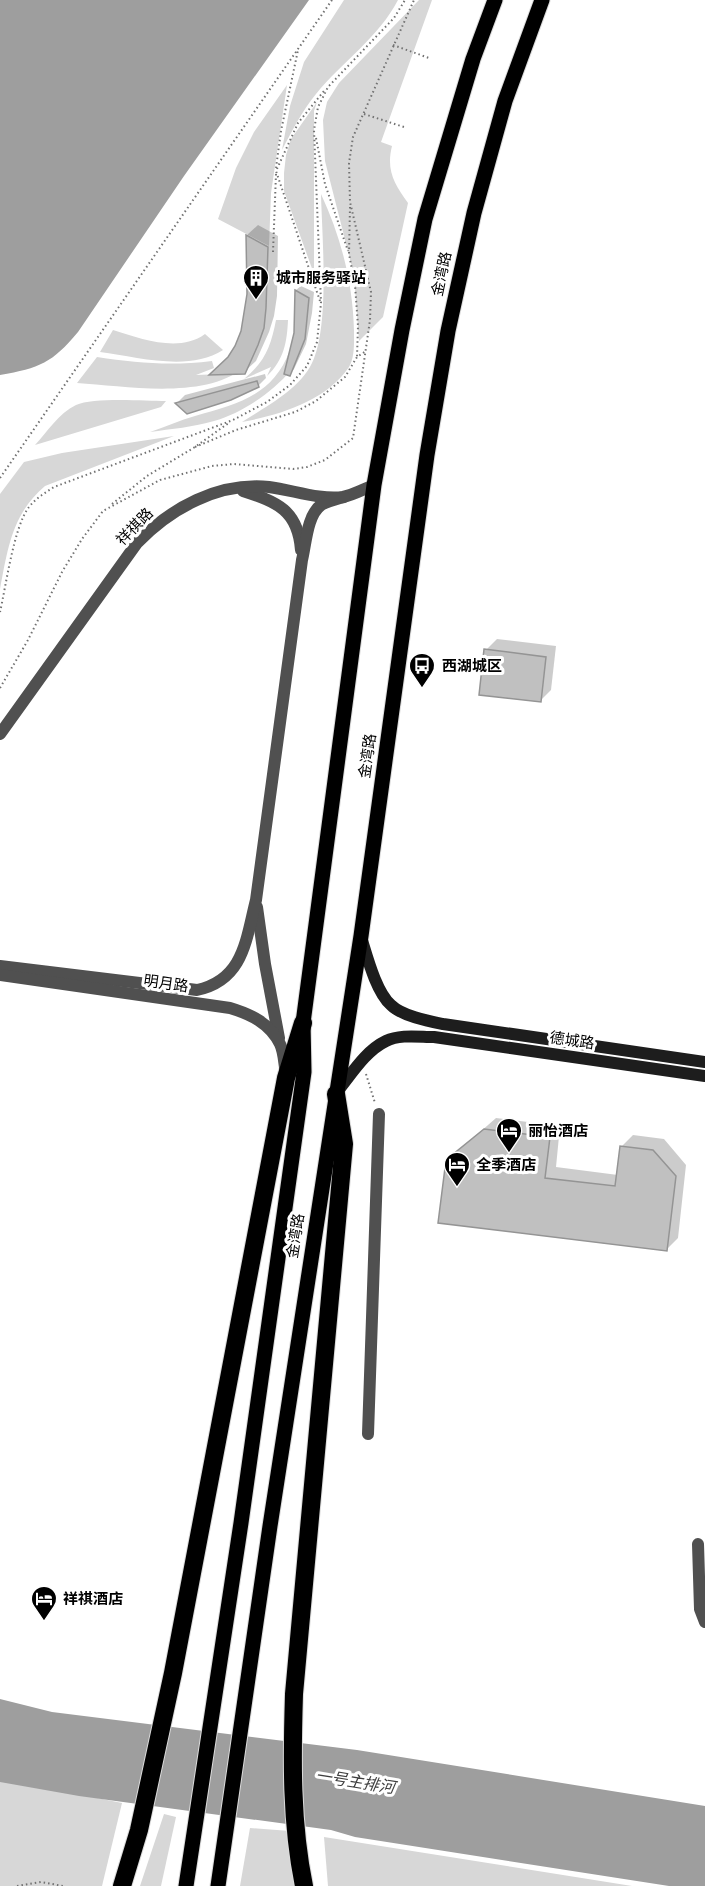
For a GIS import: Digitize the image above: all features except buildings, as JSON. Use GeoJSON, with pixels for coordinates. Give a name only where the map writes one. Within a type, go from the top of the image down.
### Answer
{"type":"FeatureCollection","features":[{"type":"Feature","properties":{"kind":"highway"},"geometry":{"type":"LineString","coordinates":[[122,1886],[139,1830],[173,1673],[286,1078],[303,1023]]}},
{"type":"Feature","properties":{"kind":"highway"},"geometry":{"type":"LineString","coordinates":[[302,1878],[292,1778],[294,1694],[344,1143],[336,1094]]}},
{"type":"Feature","properties":{"kind":"main road","name":"金湾路"},"geometry":{"type":"LineString","coordinates":[[186,1886],[241,1523],[304,1072],[303,1023],[374,485],[424,219],[473,59],[495,0]]}},
{"type":"Feature","properties":{"kind":"main road","name":"金湾路"},"geometry":{"type":"LineString","coordinates":[[218,1886],[270,1526],[361,936],[427,455],[448,332],[474,213],[505,101],[542,0]]}},
{"type":"Feature","properties":{"kind":"street","name":"祥祺路"},"geometry":{"type":"LineString","coordinates":[[0,734],[137,543],[155,524],[182,507],[211,495],[238,489],[267,487],[344,497],[374,485]]}},
{"type":"Feature","properties":{"kind":"street"},"geometry":{"type":"LineString","coordinates":[[238,489],[272,501],[286,510],[296,524],[302,560]]}},
{"type":"Feature","properties":{"kind":"street"},"geometry":{"type":"LineString","coordinates":[[280,1045],[264,964],[256,900],[302,560],[312,517],[317,509],[322,504],[344,497]]}},
{"type":"Feature","properties":{"kind":"street","name":"明月路"},"geometry":{"type":"LineString","coordinates":[[0,966],[183,990],[211,987],[225,978],[237,964],[244,950],[256,900]]}},
{"type":"Feature","properties":{"kind":"street","name":"德城路"},"geometry":{"type":"LineString","coordinates":[[361,936],[375,980],[391,1005],[416,1017],[443,1024],[705,1062]]}},
{"type":"Feature","properties":{"kind":"street","name":"明月路"},"geometry":{"type":"LineString","coordinates":[[0,975],[230,1008],[258,1019],[270,1029],[280,1045],[286,1078]]}},
{"type":"Feature","properties":{"kind":"street","name":"德城路"},"geometry":{"type":"LineString","coordinates":[[336,1094],[362,1061],[387,1041],[406,1036],[434,1037],[705,1076]]}},
{"type":"Feature","properties":{"kind":"street"},"geometry":{"type":"LineString","coordinates":[[368,1434],[379,1114]]}},
{"type":"Feature","properties":{"kind":"street"},"geometry":{"type":"LineString","coordinates":[[698,1544],[700,1609],[705,1622]]}},
{"type":"Feature","properties":{"kind":"path"},"geometry":{"type":"LineString","coordinates":[[0,478],[332,0]]}},
{"type":"Feature","properties":{"kind":"path"},"geometry":{"type":"LineString","coordinates":[[321,303],[276,171],[298,123],[328,87],[394,18],[405,0]]}},
{"type":"Feature","properties":{"kind":"path"},"geometry":{"type":"LineString","coordinates":[[349,254],[349,163],[353,137],[414,0]]}},
{"type":"Feature","properties":{"kind":"path"},"geometry":{"type":"LineString","coordinates":[[393,45],[429,58]]}},
{"type":"Feature","properties":{"kind":"path"},"geometry":{"type":"LineString","coordinates":[[273,252],[276,171],[281,131],[299,47]]}},
{"type":"Feature","properties":{"kind":"path"},"geometry":{"type":"LineString","coordinates":[[0,612],[19,526],[27,509],[39,496],[54,487],[233,420],[267,402],[290,386],[307,366],[317,342],[321,303],[314,130],[318,107],[328,87]]}},
{"type":"Feature","properties":{"kind":"path"},"geometry":{"type":"LineString","coordinates":[[363,113],[404,127]]}},
{"type":"Feature","properties":{"kind":"path"},"geometry":{"type":"LineString","coordinates":[[314,130],[325,184],[349,254],[355,285],[357,357]]}},
{"type":"Feature","properties":{"kind":"path"},"geometry":{"type":"LineString","coordinates":[[105,510],[160,480],[184,472],[234,464],[293,469],[307,467],[325,460],[352,438],[366,351],[371,292],[350,202]]}},
{"type":"Feature","properties":{"kind":"path"},"geometry":{"type":"LineString","coordinates":[[195,447],[236,430],[295,412],[316,401],[345,377],[357,357],[366,351]]}},
{"type":"Feature","properties":{"kind":"path"},"geometry":{"type":"LineString","coordinates":[[0,688],[23,650],[81,539],[105,510],[147,476],[195,447],[233,420]]}},
{"type":"Feature","properties":{"kind":"path"},"geometry":{"type":"LineString","coordinates":[[362,1061],[379,1114]]}},
{"type":"Feature","properties":{"kind":"path"},"geometry":{"type":"LineString","coordinates":[[17,1886],[41,1882],[63,1886]]}},
{"type":"Feature","properties":{"kind":"shaded area"},"geometry":{"type":"Polygon","coordinates":[[[344,0],[398,0],[371,38],[326,82],[311,101],[282,150],[290,106],[304,62],[344,0]]]}},
{"type":"Feature","properties":{"kind":"shaded area"},"geometry":{"type":"Polygon","coordinates":[[[419,0],[432,0],[381,142],[392,146],[390,162],[392,176],[408,203],[383,317],[359,341],[354,275],[325,161],[323,120],[327,102],[339,83],[419,0]]]}},
{"type":"Feature","properties":{"kind":"shaded area"},"geometry":{"type":"Polygon","coordinates":[[[287,85],[271,193],[269,246],[218,219],[236,168],[254,132],[287,85]]]}},
{"type":"Feature","properties":{"kind":"shaded area"},"geometry":{"type":"Polygon","coordinates":[[[317,102],[314,111],[314,274],[284,191],[284,173],[291,139],[317,102]]]}},
{"type":"Feature","properties":{"kind":"shaded area"},"geometry":{"type":"Polygon","coordinates":[[[321,194],[345,261],[353,313],[354,349],[351,363],[328,389],[301,405],[242,422],[281,397],[299,382],[312,363],[318,347],[324,281],[321,194]]]}},
{"type":"Feature","properties":{"kind":"shaded area"},"geometry":{"type":"Polygon","coordinates":[[[276,320],[288,320],[287,336],[281,357],[267,376],[271,367],[244,379],[266,353],[276,320]]]}},
{"type":"Feature","properties":{"kind":"shaded area"},"geometry":{"type":"Polygon","coordinates":[[[113,330],[148,340],[172,343],[195,340],[205,334],[223,350],[210,357],[179,362],[100,352],[113,330]]]}},
{"type":"Feature","properties":{"kind":"shaded area"},"geometry":{"type":"Polygon","coordinates":[[[290,350],[291,370],[275,386],[246,407],[206,423],[150,432],[252,396],[274,378],[283,366],[290,350]]]}},
{"type":"Feature","properties":{"kind":"shaded area"},"geometry":{"type":"Polygon","coordinates":[[[97,357],[154,363],[212,361],[214,368],[196,375],[222,374],[243,368],[227,378],[186,388],[140,388],[77,383],[97,357]]]}},
{"type":"Feature","properties":{"kind":"shaded area"},"geometry":{"type":"Polygon","coordinates":[[[106,400],[166,401],[161,407],[35,445],[59,418],[76,405],[106,400]]]}},
{"type":"Feature","properties":{"kind":"shaded area"},"geometry":{"type":"Polygon","coordinates":[[[174,436],[45,486],[25,508],[18,520],[9,546],[0,589],[0,494],[24,462],[62,453],[174,436]]]}},
{"type":"Feature","properties":{"kind":"shaded area"},"geometry":{"type":"Polygon","coordinates":[[[0,1781],[18,1782],[122,1803],[102,1886],[0,1886],[0,1781]]]}},
{"type":"Feature","properties":{"kind":"shaded area"},"geometry":{"type":"Polygon","coordinates":[[[164,1814],[176,1817],[161,1886],[140,1886],[164,1814]]]}},
{"type":"Feature","properties":{"kind":"shaded area"},"geometry":{"type":"Polygon","coordinates":[[[250,1828],[290,1831],[298,1886],[240,1886],[250,1828]]]}},
{"type":"Feature","properties":{"kind":"shaded area"},"geometry":{"type":"Polygon","coordinates":[[[324,1837],[632,1886],[328,1886],[324,1837]]]}},
{"type":"Feature","properties":{"kind":"water"},"geometry":{"type":"Polygon","coordinates":[[[0,0],[309,0],[184,176],[78,332],[60,351],[44,362],[25,370],[0,375],[0,0]]]}},
{"type":"Feature","properties":{"kind":"water","name":"一号主排河"},"geometry":{"type":"Polygon","coordinates":[[[0,1699],[52,1712],[357,1750],[705,1806],[705,1886],[669,1886],[355,1837],[331,1830],[79,1796],[0,1782],[0,1699]]]}},
{"type":"Feature","properties":{"kind":"place","name":"城市服务驿站"},"geometry":{"type":"Point","coordinates":[256,301]}},
{"type":"Feature","properties":{"kind":"place","name":"西湖城区"},"geometry":{"type":"Point","coordinates":[422,689]}},
{"type":"Feature","properties":{"kind":"place","name":"丽怡酒店"},"geometry":{"type":"Point","coordinates":[509,1154]}},
{"type":"Feature","properties":{"kind":"place","name":"全季酒店"},"geometry":{"type":"Point","coordinates":[457,1188]}},
{"type":"Feature","properties":{"kind":"place","name":"祥祺酒店"},"geometry":{"type":"Point","coordinates":[44,1622]}}]}
